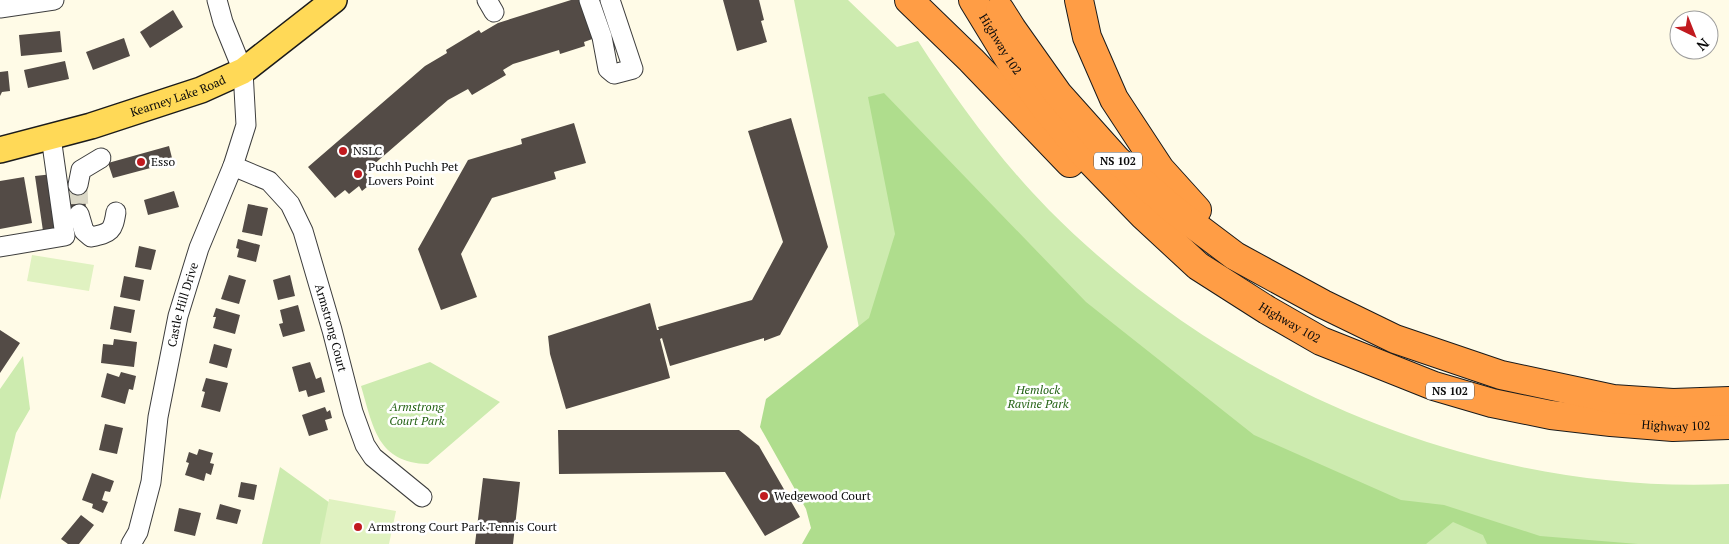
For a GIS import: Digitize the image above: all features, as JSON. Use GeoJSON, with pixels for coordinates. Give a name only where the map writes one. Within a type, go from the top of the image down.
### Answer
{"type":"FeatureCollection","features":[{"type":"Feature","properties":{"kind":"highway"},"geometry":{"type":"LineString","coordinates":[[909,0],[971,60],[1036,130],[1095,188],[1144,228],[1198,266]]}},
{"type":"Feature","properties":{"kind":"highway","name":"Highway 102"},"geometry":{"type":"LineString","coordinates":[[973,0],[1012,64],[1046,109],[1082,152],[1144,216],[1198,266],[1267,310],[1321,341],[1434,386],[1492,403],[1551,415],[1611,422],[1673,426],[1729,425]]}},
{"type":"Feature","properties":{"kind":"highway","name":"Highway 102"},"geometry":{"type":"LineString","coordinates":[[994,0],[1058,94],[1117,160],[1174,210],[1236,256],[1323,304],[1395,339],[1501,376],[1613,399],[1673,403],[1729,401]]}},
{"type":"Feature","properties":{"kind":"highway"},"geometry":{"type":"LineString","coordinates":[[1079,0],[1088,36],[1114,99],[1160,169],[1192,205],[1218,230],[1282,281]]}},
{"type":"Feature","properties":{"kind":"main road","name":"Kearney Lake Road"},"geometry":{"type":"LineString","coordinates":[[0,150],[91,126],[201,90],[243,70],[334,0]]}},
{"type":"Feature","properties":{"kind":"street"},"geometry":{"type":"LineString","coordinates":[[0,8],[54,0]]}},
{"type":"Feature","properties":{"kind":"street","name":"Castle Hill Drive"},"geometry":{"type":"LineString","coordinates":[[131,544],[138,532],[151,482],[158,417],[178,316],[199,248],[233,166],[246,125],[243,70],[223,22],[217,0]]}},
{"type":"Feature","properties":{"kind":"street"},"geometry":{"type":"LineString","coordinates":[[589,0],[602,37],[608,69],[614,74],[633,69],[610,0]]}},
{"type":"Feature","properties":{"kind":"street"},"geometry":{"type":"LineString","coordinates":[[0,247],[65,236],[52,137]]}},
{"type":"Feature","properties":{"kind":"street"},"geometry":{"type":"LineString","coordinates":[[78,184],[81,170],[101,158]]}},
{"type":"Feature","properties":{"kind":"street","name":"Armstrong Court"},"geometry":{"type":"LineString","coordinates":[[233,166],[269,181],[290,204],[303,231],[332,330],[353,412],[365,445],[373,457],[422,497]]}},
{"type":"Feature","properties":{"kind":"street"},"geometry":{"type":"LineString","coordinates":[[79,214],[84,231],[92,237],[107,234],[113,226],[116,212]]}},
{"type":"Feature","properties":{"kind":"green space","name":"Hemlock Ravine Park"},"geometry":{"type":"Polygon","coordinates":[[[794,0],[848,0],[897,47],[918,41],[979,129],[1013,171],[1049,210],[1119,273],[1194,329],[1275,378],[1361,418],[1450,449],[1541,471],[1635,483],[1729,484],[1729,544],[933,544],[861,338],[794,0]]]}},
{"type":"Feature","properties":{"kind":"green space","name":"Hemlock Ravine Park"},"geometry":{"type":"Polygon","coordinates":[[[884,93],[1086,302],[1254,435],[1401,500],[1444,505],[1540,536],[1638,544],[1487,544],[1483,535],[1453,522],[1426,544],[802,544],[811,528],[806,509],[760,427],[766,399],[869,318],[895,234],[868,97],[884,93]]]}},
{"type":"Feature","properties":{"kind":"green space"},"geometry":{"type":"Polygon","coordinates":[[[32,255],[94,265],[89,291],[27,281],[32,255]]]}},
{"type":"Feature","properties":{"kind":"green space"},"geometry":{"type":"Polygon","coordinates":[[[23,356],[30,409],[16,433],[0,500],[0,389],[23,356]]]}},
{"type":"Feature","properties":{"kind":"green space","name":"Armstrong Court Park"},"geometry":{"type":"Polygon","coordinates":[[[430,362],[500,402],[428,464],[411,462],[398,457],[380,440],[369,415],[361,386],[430,362]]]}},
{"type":"Feature","properties":{"kind":"green space"},"geometry":{"type":"Polygon","coordinates":[[[280,467],[387,544],[262,544],[280,467]]]}},
{"type":"Feature","properties":{"kind":"green space","name":"Armstrong Court Park Tennis Court"},"geometry":{"type":"Polygon","coordinates":[[[329,499],[396,511],[389,544],[320,544],[329,499]]]}},
{"type":"Feature","properties":{"kind":"building"},"geometry":{"type":"Polygon","coordinates":[[[571,0],[586,0],[598,37],[584,42],[585,46],[560,54],[559,50],[513,64],[503,70],[506,75],[472,95],[468,89],[448,100],[365,172],[373,182],[362,191],[359,186],[349,194],[345,190],[335,198],[308,167],[425,66],[447,53],[446,50],[479,30],[481,33],[498,23],[571,0]]]}},
{"type":"Feature","properties":{"kind":"building"},"geometry":{"type":"Polygon","coordinates":[[[723,0],[759,0],[764,20],[761,21],[767,42],[737,51],[723,0]]]}},
{"type":"Feature","properties":{"kind":"building"},"geometry":{"type":"Polygon","coordinates":[[[173,10],[183,27],[150,48],[140,32],[173,10]]]}},
{"type":"Feature","properties":{"kind":"building"},"geometry":{"type":"Polygon","coordinates":[[[60,31],[62,52],[21,56],[19,35],[60,31]]]}},
{"type":"Feature","properties":{"kind":"building"},"geometry":{"type":"Polygon","coordinates":[[[124,38],[130,56],[93,70],[86,52],[124,38]]]}},
{"type":"Feature","properties":{"kind":"building"},"geometry":{"type":"Polygon","coordinates":[[[65,61],[69,79],[28,88],[24,70],[65,61]]]}},
{"type":"Feature","properties":{"kind":"building"},"geometry":{"type":"Polygon","coordinates":[[[8,71],[10,91],[2,92],[0,96],[0,72],[8,71]]]}},
{"type":"Feature","properties":{"kind":"building"},"geometry":{"type":"Polygon","coordinates":[[[791,118],[828,247],[780,335],[670,366],[662,338],[660,339],[670,378],[566,409],[550,354],[548,336],[650,303],[657,330],[659,330],[658,327],[752,300],[783,242],[748,131],[791,118]]]}},
{"type":"Feature","properties":{"kind":"building"},"geometry":{"type":"Polygon","coordinates":[[[574,123],[586,163],[554,172],[556,179],[492,198],[461,254],[477,297],[441,310],[418,249],[468,160],[522,144],[521,139],[574,123]]]}},
{"type":"Feature","properties":{"kind":"building","name":"Esso"},"geometry":{"type":"Polygon","coordinates":[[[169,146],[173,162],[113,178],[108,163],[169,146]]]}},
{"type":"Feature","properties":{"kind":"building"},"geometry":{"type":"Polygon","coordinates":[[[53,174],[61,228],[43,231],[35,176],[53,174]]]}},
{"type":"Feature","properties":{"kind":"building"},"geometry":{"type":"Polygon","coordinates":[[[24,177],[32,223],[0,229],[0,181],[24,177]]]}},
{"type":"Feature","properties":{"kind":"building"},"geometry":{"type":"Polygon","coordinates":[[[85,184],[86,214],[71,214],[70,185],[85,184]]]}},
{"type":"Feature","properties":{"kind":"building","name":"Esso"},"geometry":{"type":"Polygon","coordinates":[[[174,191],[179,207],[148,215],[144,200],[174,191]]]}},
{"type":"Feature","properties":{"kind":"building"},"geometry":{"type":"Polygon","coordinates":[[[248,204],[268,208],[262,236],[242,232],[248,204]]]}},
{"type":"Feature","properties":{"kind":"building"},"geometry":{"type":"Polygon","coordinates":[[[238,239],[260,245],[256,262],[237,257],[239,249],[236,248],[238,239]]]}},
{"type":"Feature","properties":{"kind":"building"},"geometry":{"type":"Polygon","coordinates":[[[139,246],[156,250],[151,270],[135,267],[139,246]]]}},
{"type":"Feature","properties":{"kind":"building"},"geometry":{"type":"Polygon","coordinates":[[[229,275],[246,280],[239,304],[221,299],[229,275]]]}},
{"type":"Feature","properties":{"kind":"building"},"geometry":{"type":"Polygon","coordinates":[[[290,275],[295,296],[278,300],[273,280],[290,275]]]}},
{"type":"Feature","properties":{"kind":"building"},"geometry":{"type":"Polygon","coordinates":[[[124,276],[144,280],[140,301],[120,297],[124,276]]]}},
{"type":"Feature","properties":{"kind":"building"},"geometry":{"type":"Polygon","coordinates":[[[298,305],[305,331],[283,337],[279,324],[283,323],[280,310],[298,305]]]}},
{"type":"Feature","properties":{"kind":"building"},"geometry":{"type":"Polygon","coordinates":[[[114,306],[135,310],[131,333],[110,329],[114,306]]]}},
{"type":"Feature","properties":{"kind":"building"},"geometry":{"type":"Polygon","coordinates":[[[216,308],[240,315],[235,334],[213,328],[216,317],[213,317],[216,308]]]}},
{"type":"Feature","properties":{"kind":"building"},"geometry":{"type":"Polygon","coordinates":[[[0,330],[20,343],[0,373],[0,330]]]}},
{"type":"Feature","properties":{"kind":"building"},"geometry":{"type":"Polygon","coordinates":[[[114,339],[137,342],[134,367],[101,363],[103,344],[113,345],[114,339]]]}},
{"type":"Feature","properties":{"kind":"building"},"geometry":{"type":"Polygon","coordinates":[[[214,344],[232,349],[227,368],[209,363],[214,344]]]}},
{"type":"Feature","properties":{"kind":"building"},"geometry":{"type":"Polygon","coordinates":[[[310,362],[316,379],[321,377],[325,392],[308,397],[306,390],[299,392],[292,367],[310,362]]]}},
{"type":"Feature","properties":{"kind":"building"},"geometry":{"type":"Polygon","coordinates":[[[121,372],[136,376],[133,390],[129,389],[125,404],[101,397],[107,373],[119,377],[121,372]]]}},
{"type":"Feature","properties":{"kind":"building"},"geometry":{"type":"Polygon","coordinates":[[[206,378],[228,383],[220,412],[201,407],[205,392],[202,391],[206,378]]]}},
{"type":"Feature","properties":{"kind":"building"},"geometry":{"type":"Polygon","coordinates":[[[325,407],[327,412],[330,410],[332,418],[325,420],[328,430],[309,436],[302,415],[325,407]]]}},
{"type":"Feature","properties":{"kind":"building"},"geometry":{"type":"Polygon","coordinates":[[[105,424],[123,428],[117,454],[99,450],[105,424]]]}},
{"type":"Feature","properties":{"kind":"building","name":"Wedgewood Court"},"geometry":{"type":"Polygon","coordinates":[[[558,430],[739,430],[759,446],[800,517],[765,536],[725,472],[559,474],[558,430]]]}},
{"type":"Feature","properties":{"kind":"building"},"geometry":{"type":"Polygon","coordinates":[[[199,449],[213,453],[210,463],[214,464],[211,475],[206,473],[204,481],[185,475],[189,463],[186,462],[189,452],[197,455],[199,449]]]}},
{"type":"Feature","properties":{"kind":"building"},"geometry":{"type":"Polygon","coordinates":[[[92,473],[114,481],[110,492],[105,491],[102,500],[108,502],[103,513],[92,508],[93,504],[82,500],[92,473]]]}},
{"type":"Feature","properties":{"kind":"building"},"geometry":{"type":"Polygon","coordinates":[[[483,478],[520,482],[513,544],[475,544],[483,478]]]}},
{"type":"Feature","properties":{"kind":"building"},"geometry":{"type":"Polygon","coordinates":[[[241,482],[257,485],[254,500],[238,497],[241,482]]]}},
{"type":"Feature","properties":{"kind":"building"},"geometry":{"type":"Polygon","coordinates":[[[220,504],[241,510],[237,524],[216,519],[220,504]]]}},
{"type":"Feature","properties":{"kind":"building"},"geometry":{"type":"Polygon","coordinates":[[[179,508],[201,513],[195,536],[174,531],[179,508]]]}},
{"type":"Feature","properties":{"kind":"building"},"geometry":{"type":"Polygon","coordinates":[[[81,515],[94,525],[79,544],[68,544],[61,539],[81,515]]]}},
{"type":"Feature","properties":{"kind":"tunnel"},"geometry":{"type":"LineString","coordinates":[[78,185],[79,214]]}},
{"type":"Feature","properties":{"kind":"place","name":"NSLC"},"geometry":{"type":"Point","coordinates":[343,151]}},
{"type":"Feature","properties":{"kind":"place","name":"Esso"},"geometry":{"type":"Point","coordinates":[141,162]}},
{"type":"Feature","properties":{"kind":"place","name":"Puchh Puchh Pet Lovers Point"},"geometry":{"type":"Point","coordinates":[358,174]}},
{"type":"Feature","properties":{"kind":"place","name":"Wedgewood Court"},"geometry":{"type":"Point","coordinates":[764,496]}},
{"type":"Feature","properties":{"kind":"place","name":"Armstrong Court Park Tennis Court"},"geometry":{"type":"Point","coordinates":[358,527]}}]}
